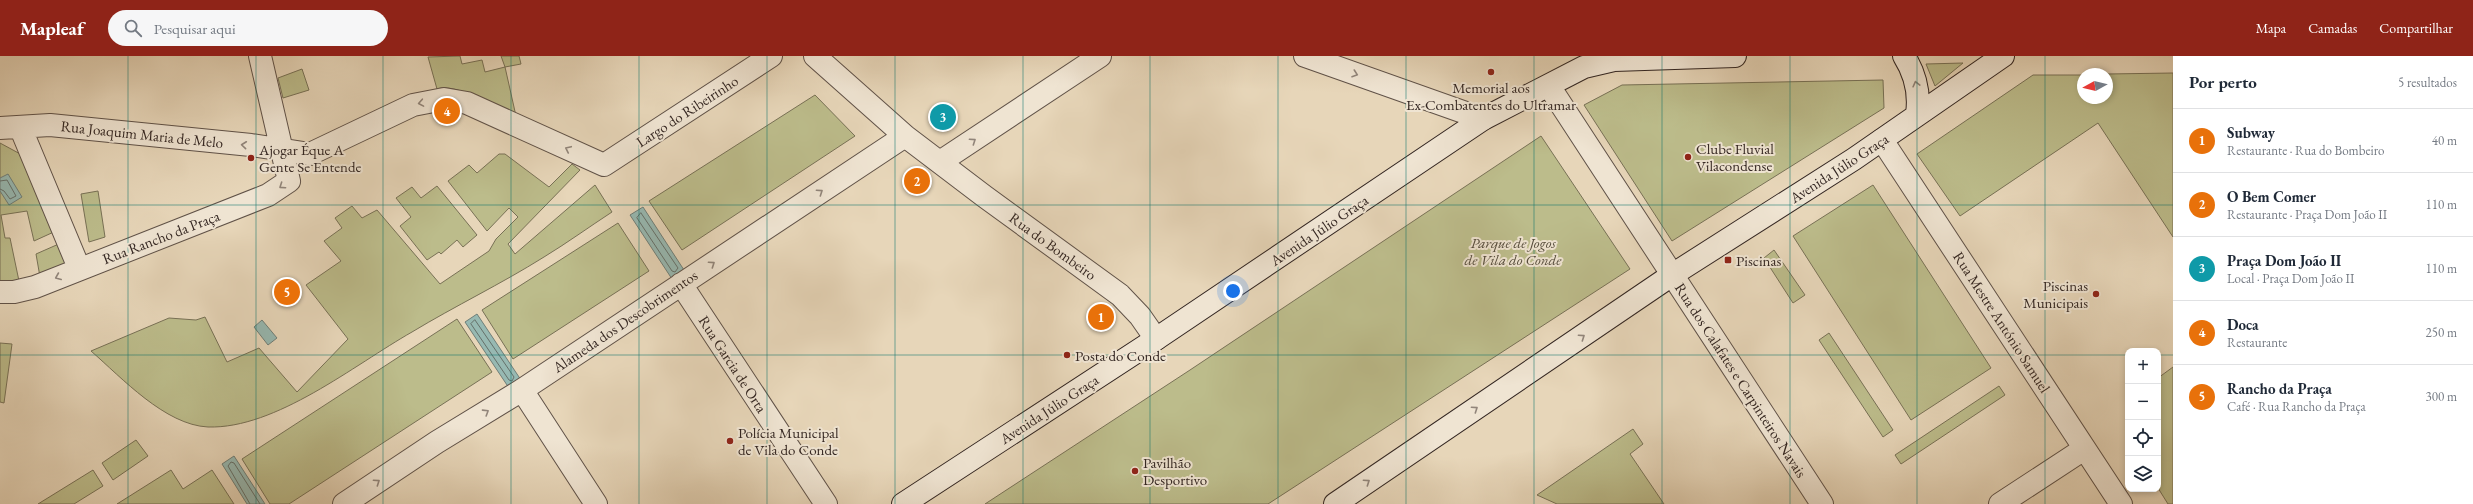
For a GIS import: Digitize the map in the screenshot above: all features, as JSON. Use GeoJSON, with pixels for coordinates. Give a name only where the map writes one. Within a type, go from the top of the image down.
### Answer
{"type":"FeatureCollection","features":[{"type":"Feature","properties":{"kind":"street"},"geometry":{"type":"LineString","coordinates":[[260,56],[283,151]]}},
{"type":"Feature","properties":{"kind":"street","name":"Largo do Ribeirinho"},"geometry":{"type":"LineString","coordinates":[[604,165],[771,56]]}},
{"type":"Feature","properties":{"kind":"street","name":"Rua do Bombeiro"},"geometry":{"type":"LineString","coordinates":[[815,56],[905,136],[1120,295],[1140,316],[1156,339]]}},
{"type":"Feature","properties":{"kind":"street"},"geometry":{"type":"LineString","coordinates":[[940,162],[1100,56]]}},
{"type":"Feature","properties":{"kind":"street"},"geometry":{"type":"LineString","coordinates":[[1305,56],[1483,119]]}},
{"type":"Feature","properties":{"kind":"street","name":"Avenida Júlio Graça"},"geometry":{"type":"LineString","coordinates":[[903,504],[1156,339],[1483,119],[1584,67],[1614,60],[1735,56]]}},
{"type":"Feature","properties":{"kind":"street"},"geometry":{"type":"LineString","coordinates":[[1904,56],[1916,82],[1919,99],[1917,114]]}},
{"type":"Feature","properties":{"kind":"street","name":"Avenida Júlio Graça"},"geometry":{"type":"LineString","coordinates":[[1334,504],[1672,275],[1882,140],[1917,114],[2003,56]]}},
{"type":"Feature","properties":{"kind":"street"},"geometry":{"type":"LineString","coordinates":[[1549,86],[1672,275]]}},
{"type":"Feature","properties":{"kind":"street","name":"Rua Joaquim Maria de Melo"},"geometry":{"type":"LineString","coordinates":[[11,128],[50,125],[251,145],[310,154],[413,105],[444,99],[467,103],[604,165]]}},
{"type":"Feature","properties":{"kind":"street"},"geometry":{"type":"LineString","coordinates":[[11,128],[79,268]]}},
{"type":"Feature","properties":{"kind":"street","name":"Alameda dos Descobrimentos"},"geometry":{"type":"LineString","coordinates":[[344,504],[437,442],[522,390],[905,136]]}},
{"type":"Feature","properties":{"kind":"street","name":"Rua Mestre António Samuel"},"geometry":{"type":"LineString","coordinates":[[1882,140],[2121,504]]}},
{"type":"Feature","properties":{"kind":"street","name":"Rua Rancho da Praça"},"geometry":{"type":"LineString","coordinates":[[0,292],[14,292],[35,287],[79,268],[268,195],[289,181],[283,151]]}},
{"type":"Feature","properties":{"kind":"street","name":"Rua dos Calafates e Carpinteiros Navais"},"geometry":{"type":"LineString","coordinates":[[1672,275],[1822,504]]}},
{"type":"Feature","properties":{"kind":"street","name":"Rua Garcia de Orta"},"geometry":{"type":"LineString","coordinates":[[681,284],[826,504]]}},
{"type":"Feature","properties":{"kind":"street"},"geometry":{"type":"LineString","coordinates":[[522,390],[596,504]]}},
{"type":"Feature","properties":{"kind":"street"},"geometry":{"type":"LineString","coordinates":[[2000,504],[2084,449]]}},
{"type":"Feature","properties":{"kind":"green space"},"geometry":{"type":"Polygon","coordinates":[[[460,56],[462,64],[482,60],[485,72],[505,67],[516,116],[465,92],[445,88],[437,89],[428,57],[460,56]]]}},
{"type":"Feature","properties":{"kind":"green space"},"geometry":{"type":"Polygon","coordinates":[[[501,56],[519,56],[521,64],[505,67],[501,56]]]}},
{"type":"Feature","properties":{"kind":"green space"},"geometry":{"type":"Polygon","coordinates":[[[1963,63],[1935,86],[1926,64],[1963,63]]]}},
{"type":"Feature","properties":{"kind":"green space"},"geometry":{"type":"Polygon","coordinates":[[[302,69],[309,90],[283,98],[278,78],[302,69]]]}},
{"type":"Feature","properties":{"kind":"green space"},"geometry":{"type":"Polygon","coordinates":[[[2173,73],[2173,237],[2098,123],[1960,216],[1917,154],[2033,75],[2077,75],[2077,104],[2113,104],[2113,74],[2173,73]]]}},
{"type":"Feature","properties":{"kind":"green space"},"geometry":{"type":"Polygon","coordinates":[[[1883,80],[1884,108],[1672,241],[1584,105],[1622,85],[1883,80]]]}},
{"type":"Feature","properties":{"kind":"green space"},"geometry":{"type":"Polygon","coordinates":[[[815,95],[855,136],[682,250],[649,201],[815,95]]]}},
{"type":"Feature","properties":{"kind":"green space","name":"Parque de Jogos de Vila do Conde"},"geometry":{"type":"Polygon","coordinates":[[[1541,136],[1630,269],[1268,504],[985,504],[1190,370],[1541,136]]]}},
{"type":"Feature","properties":{"kind":"green space"},"geometry":{"type":"Polygon","coordinates":[[[0,143],[24,156],[56,231],[34,241],[27,211],[1,215],[5,238],[10,238],[19,281],[0,284],[0,143]]]}},
{"type":"Feature","properties":{"kind":"green space"},"geometry":{"type":"Polygon","coordinates":[[[499,154],[505,154],[549,187],[572,164],[580,170],[508,244],[515,254],[595,185],[612,212],[528,267],[428,322],[314,393],[287,407],[260,418],[234,425],[208,427],[192,424],[176,418],[160,409],[130,386],[91,351],[169,318],[196,320],[205,317],[227,362],[259,348],[297,392],[348,339],[306,285],[341,261],[324,241],[342,228],[335,218],[352,206],[362,218],[377,210],[440,284],[489,251],[496,239],[518,217],[509,208],[487,231],[448,181],[469,165],[477,173],[499,154]]]}},
{"type":"Feature","properties":{"kind":"green space"},"geometry":{"type":"Polygon","coordinates":[[[1873,185],[1991,368],[1911,420],[1793,236],[1873,185]]]}},
{"type":"Feature","properties":{"kind":"green space"},"geometry":{"type":"Polygon","coordinates":[[[437,186],[477,235],[463,247],[457,240],[441,254],[439,252],[427,260],[400,226],[411,217],[396,198],[412,187],[421,198],[437,186]]]}},
{"type":"Feature","properties":{"kind":"green space"},"geometry":{"type":"Polygon","coordinates":[[[98,191],[105,237],[89,242],[81,194],[98,191]]]}},
{"type":"Feature","properties":{"kind":"green space"},"geometry":{"type":"Polygon","coordinates":[[[618,223],[649,271],[513,359],[482,310],[618,223]]]}},
{"type":"Feature","properties":{"kind":"green space"},"geometry":{"type":"Polygon","coordinates":[[[61,243],[70,264],[40,277],[36,254],[61,243]]]}},
{"type":"Feature","properties":{"kind":"green space"},"geometry":{"type":"Polygon","coordinates":[[[1774,250],[1805,295],[1793,303],[1764,258],[1774,250]]]}},
{"type":"Feature","properties":{"kind":"green space"},"geometry":{"type":"Polygon","coordinates":[[[457,319],[492,372],[289,504],[270,504],[242,459],[457,319]]]}},
{"type":"Feature","properties":{"kind":"green space"},"geometry":{"type":"Polygon","coordinates":[[[1829,333],[1893,430],[1883,437],[1819,340],[1829,333]]]}},
{"type":"Feature","properties":{"kind":"green space"},"geometry":{"type":"Polygon","coordinates":[[[0,343],[12,344],[4,403],[0,402],[0,343]]]}},
{"type":"Feature","properties":{"kind":"green space"},"geometry":{"type":"Polygon","coordinates":[[[2173,367],[2173,504],[2168,504],[2160,492],[2161,376],[2173,367]]]}},
{"type":"Feature","properties":{"kind":"green space"},"geometry":{"type":"Polygon","coordinates":[[[1999,386],[2005,395],[1901,464],[1895,455],[1999,386]]]}},
{"type":"Feature","properties":{"kind":"green space"},"geometry":{"type":"Polygon","coordinates":[[[1633,429],[1643,444],[1630,454],[1664,504],[1557,504],[1537,495],[1633,429]]]}},
{"type":"Feature","properties":{"kind":"green space"},"geometry":{"type":"Polygon","coordinates":[[[136,440],[148,456],[113,480],[102,463],[136,440]]]}},
{"type":"Feature","properties":{"kind":"green space"},"geometry":{"type":"Polygon","coordinates":[[[93,470],[103,486],[74,504],[38,504],[93,470]]]}},
{"type":"Feature","properties":{"kind":"green space"},"geometry":{"type":"Polygon","coordinates":[[[171,470],[183,489],[212,470],[234,504],[117,504],[171,470]]]}},
{"type":"Feature","properties":{"kind":"water"},"geometry":{"type":"Polygon","coordinates":[[[8,174],[22,197],[9,205],[0,191],[0,178],[8,174]]]}},
{"type":"Feature","properties":{"kind":"water"},"geometry":{"type":"Polygon","coordinates":[[[643,207],[684,270],[672,279],[630,215],[643,207]]]}},
{"type":"Feature","properties":{"kind":"water"},"geometry":{"type":"Polygon","coordinates":[[[477,314],[521,380],[509,388],[465,322],[477,314]]]}},
{"type":"Feature","properties":{"kind":"water"},"geometry":{"type":"Polygon","coordinates":[[[262,320],[277,338],[268,345],[254,327],[262,320]]]}},
{"type":"Feature","properties":{"kind":"water"},"geometry":{"type":"Polygon","coordinates":[[[234,456],[265,504],[247,504],[222,464],[234,456]]]}},
{"type":"Feature","properties":{"kind":"place","name":"Memorial aos Ex-Combatentes do Ultramar"},"geometry":{"type":"Point","coordinates":[1491,72]}},
{"type":"Feature","properties":{"kind":"place","name":"Doca"},"geometry":{"type":"Point","coordinates":[447,111]}},
{"type":"Feature","properties":{"kind":"place","name":"Praça Dom João II"},"geometry":{"type":"Point","coordinates":[943,117]}},
{"type":"Feature","properties":{"kind":"place","name":"Clube Fluvial Vilacondense"},"geometry":{"type":"Point","coordinates":[1688,157]}},
{"type":"Feature","properties":{"kind":"place","name":"Ajogar Éque A Gente Se Entende"},"geometry":{"type":"Point","coordinates":[251,158]}},
{"type":"Feature","properties":{"kind":"place","name":"O Bem Comer"},"geometry":{"type":"Point","coordinates":[917,181]}},
{"type":"Feature","properties":{"kind":"place","name":"Piscinas"},"geometry":{"type":"Point","coordinates":[1728,260]}},
{"type":"Feature","properties":{"kind":"place","name":"Rancho da Praça"},"geometry":{"type":"Point","coordinates":[287,292]}},
{"type":"Feature","properties":{"kind":"place","name":"Piscinas Municipais"},"geometry":{"type":"Point","coordinates":[2096,294]}},
{"type":"Feature","properties":{"kind":"place","name":"Subway"},"geometry":{"type":"Point","coordinates":[1101,317]}},
{"type":"Feature","properties":{"kind":"place","name":"Posta do Conde"},"geometry":{"type":"Point","coordinates":[1067,355]}},
{"type":"Feature","properties":{"kind":"place","name":"Polícia Municipal de Vila do Conde"},"geometry":{"type":"Point","coordinates":[730,441]}},
{"type":"Feature","properties":{"kind":"place","name":"Pavilhão Desportivo"},"geometry":{"type":"Point","coordinates":[1135,471]}}]}
